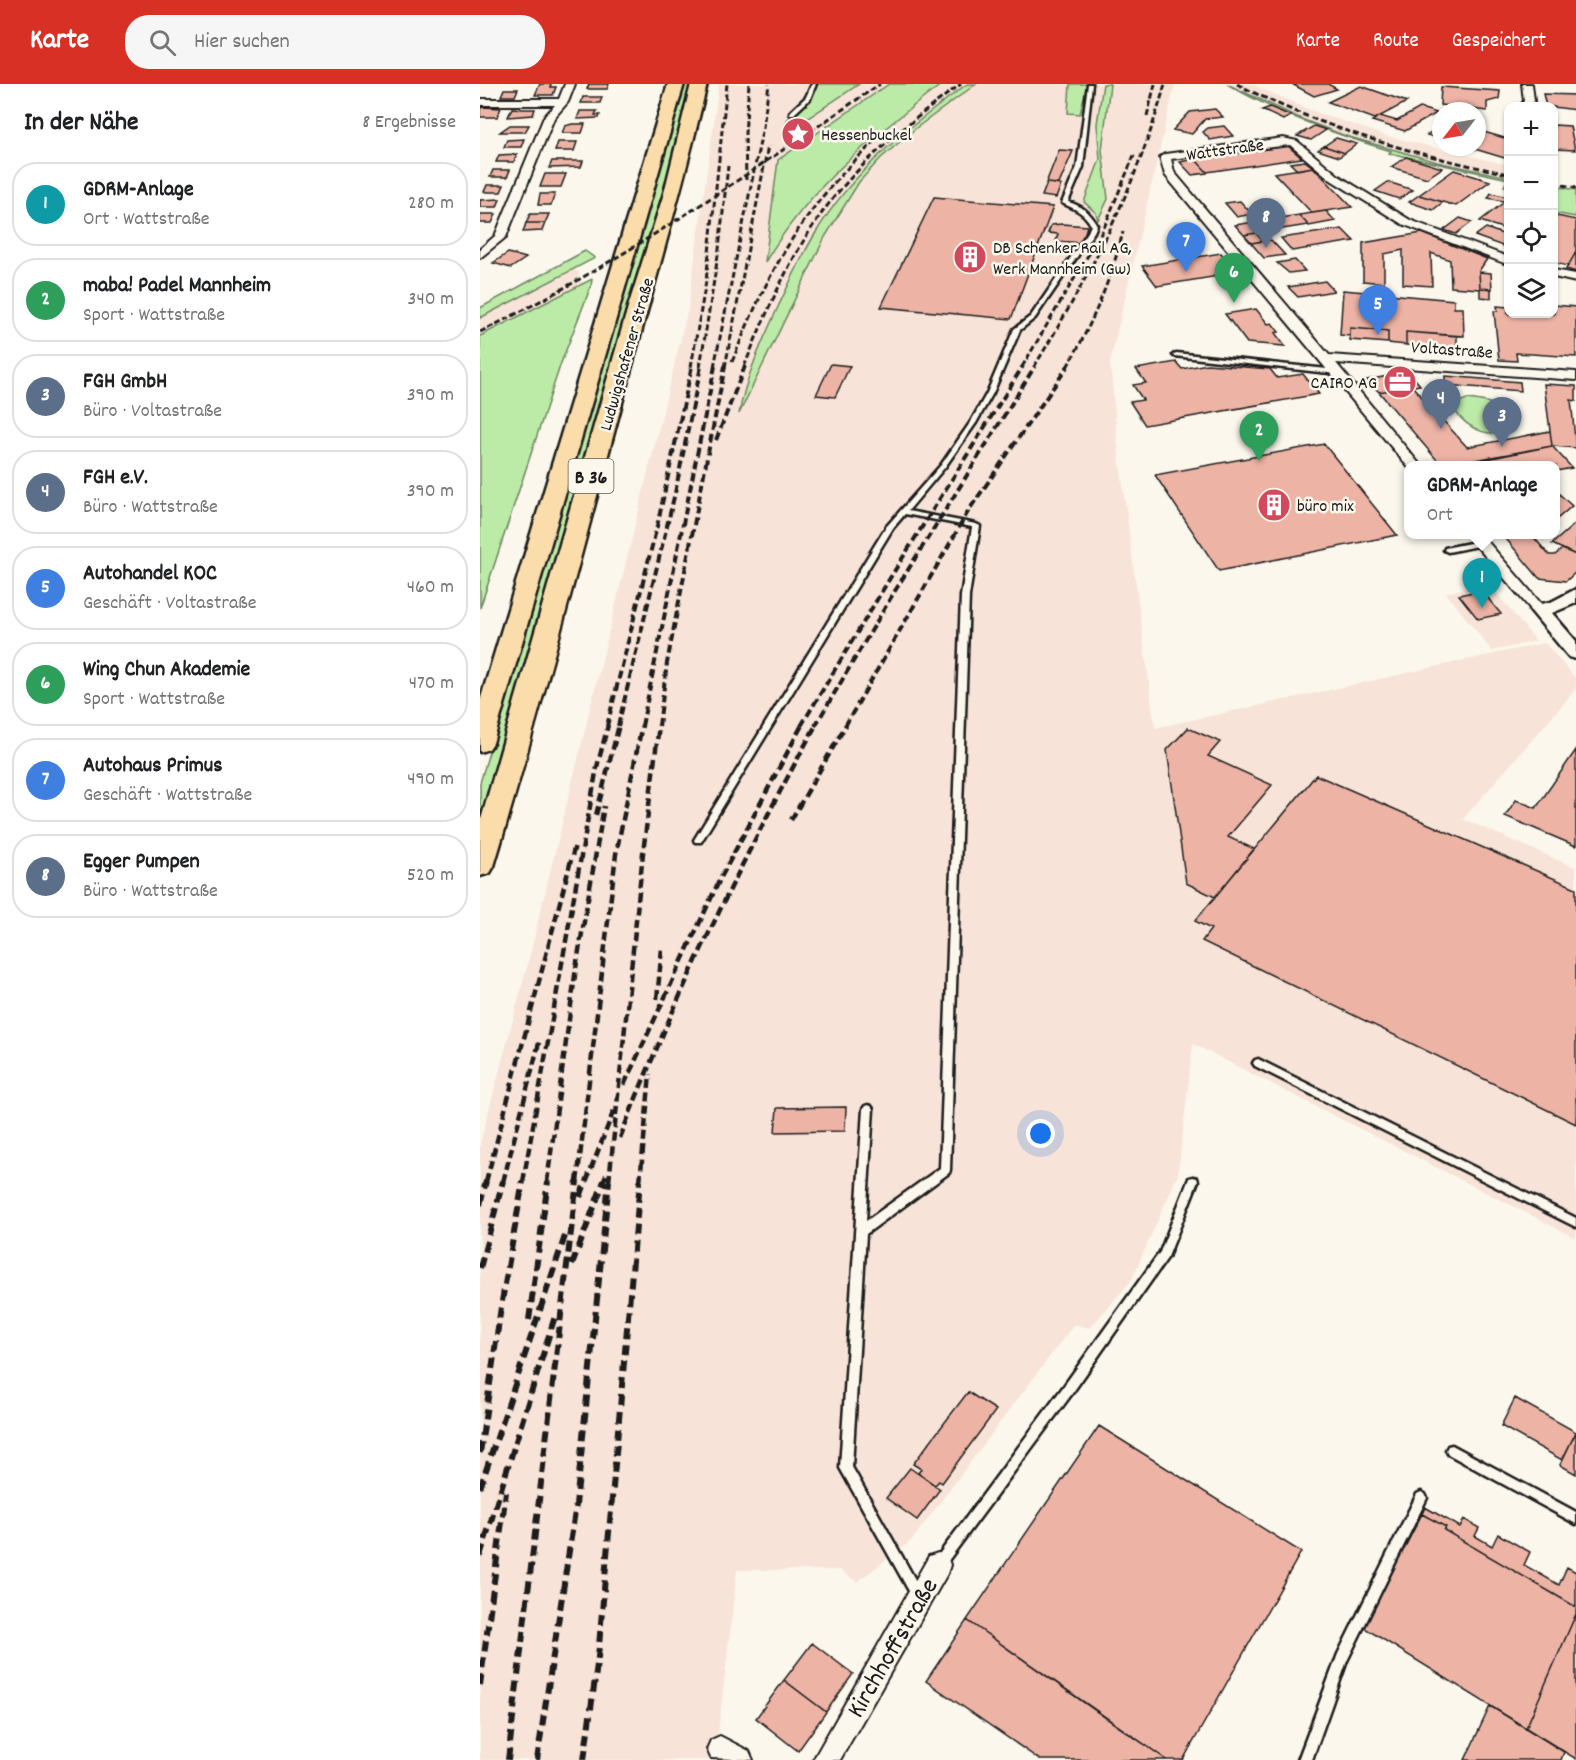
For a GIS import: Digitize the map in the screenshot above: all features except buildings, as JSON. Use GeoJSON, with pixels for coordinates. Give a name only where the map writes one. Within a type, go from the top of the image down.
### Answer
{"type":"FeatureCollection","features":[{"type":"Feature","properties":{"kind":"main road","name":"Ludwigshafener Straße"},"geometry":{"type":"LineString","coordinates":[[480,742],[676,84]]}},
{"type":"Feature","properties":{"kind":"main road","name":"Ludwigshafener Straße"},"geometry":{"type":"LineString","coordinates":[[480,866],[513,760],[638,307],[673,193],[699,84]]}},
{"type":"Feature","properties":{"kind":"street"},"geometry":{"type":"LineString","coordinates":[[480,255],[500,237],[549,117],[563,102],[570,84]]}},
{"type":"Feature","properties":{"kind":"street"},"geometry":{"type":"LineString","coordinates":[[1528,102],[1530,86]]}},
{"type":"Feature","properties":{"kind":"street"},"geometry":{"type":"LineString","coordinates":[[480,102],[563,102]]}},
{"type":"Feature","properties":{"kind":"street","name":"Wattstraße"},"geometry":{"type":"LineString","coordinates":[[1412,461],[1169,173],[1165,157],[1283,141],[1293,143],[1335,178],[1406,222],[1434,229],[1504,259]]}},
{"type":"Feature","properties":{"kind":"street"},"geometry":{"type":"LineString","coordinates":[[1558,275],[1576,278]]}},
{"type":"Feature","properties":{"kind":"street","name":"Voltastraße"},"geometry":{"type":"LineString","coordinates":[[1326,359],[1576,376]]}},
{"type":"Feature","properties":{"kind":"street"},"geometry":{"type":"LineString","coordinates":[[1477,539],[1576,653]]}},
{"type":"Feature","properties":{"kind":"street"},"geometry":{"type":"LineString","coordinates":[[1539,610],[1557,606],[1576,595]]}},
{"type":"Feature","properties":{"kind":"street","name":"Kirchhoffstraße"},"geometry":{"type":"LineString","coordinates":[[826,1760],[938,1565]]}},
{"type":"Feature","properties":{"kind":"lane"},"geometry":{"type":"LineString","coordinates":[[792,113],[808,98],[814,84]]}},
{"type":"Feature","properties":{"kind":"lane"},"geometry":{"type":"LineString","coordinates":[[698,840],[890,527],[943,466],[973,423],[990,393],[1017,329],[1033,317],[1091,232],[1094,225],[1085,212],[1078,206],[1065,204],[1080,167],[1090,84]]}},
{"type":"Feature","properties":{"kind":"lane"},"geometry":{"type":"LineString","coordinates":[[1176,355],[1337,372]]}},
{"type":"Feature","properties":{"kind":"lane"},"geometry":{"type":"LineString","coordinates":[[861,1231],[945,1170],[965,596],[976,526],[904,512]]}},
{"type":"Feature","properties":{"kind":"lane"},"geometry":{"type":"LineString","coordinates":[[1448,550],[1477,539]]}},
{"type":"Feature","properties":{"kind":"lane"},"geometry":{"type":"LineString","coordinates":[[1258,1063],[1576,1223]]}},
{"type":"Feature","properties":{"kind":"lane"},"geometry":{"type":"LineString","coordinates":[[868,1109],[846,1468],[919,1598]]}},
{"type":"Feature","properties":{"kind":"lane"},"geometry":{"type":"LineString","coordinates":[[938,1565],[1067,1391],[1164,1254],[1193,1181]]}},
{"type":"Feature","properties":{"kind":"lane"},"geometry":{"type":"LineString","coordinates":[[1452,1450],[1576,1518]]}},
{"type":"Feature","properties":{"kind":"lane"},"geometry":{"type":"LineString","coordinates":[[1305,1760],[1342,1658],[1421,1498]]}},
{"type":"Feature","properties":{"kind":"shaded area"},"geometry":{"type":"Polygon","coordinates":[[[719,84],[816,84],[810,98],[787,120],[785,133],[859,84],[1103,84],[1097,124],[1100,159],[1085,203],[1096,213],[1108,199],[1102,150],[1110,84],[1175,84],[1110,362],[1118,449],[1155,728],[1545,643],[1576,679],[1576,689],[1463,819],[1576,868],[1576,1238],[1193,1044],[1178,1174],[1131,1281],[1090,1328],[1074,1324],[912,1540],[857,1582],[840,1570],[737,1570],[715,1760],[480,1760],[480,1144],[527,967],[688,309],[719,84]]]}},
{"type":"Feature","properties":{"kind":"shaded area"},"geometry":{"type":"Polygon","coordinates":[[[1231,84],[1251,84],[1313,111],[1386,136],[1432,147],[1432,156],[1470,156],[1504,164],[1504,176],[1437,162],[1346,136],[1275,108],[1231,84]]]}},
{"type":"Feature","properties":{"kind":"shaded area"},"geometry":{"type":"Polygon","coordinates":[[[574,270],[579,272],[579,281],[584,283],[480,336],[480,318],[574,270]]]}},
{"type":"Feature","properties":{"kind":"shaded area"},"geometry":{"type":"Polygon","coordinates":[[[1488,583],[1536,641],[1492,651],[1446,593],[1488,583]]]}},
{"type":"Feature","properties":{"kind":"green space"},"geometry":{"type":"Polygon","coordinates":[[[684,84],[693,84],[480,831],[480,783],[684,84]]]}},
{"type":"Feature","properties":{"kind":"green space"},"geometry":{"type":"Polygon","coordinates":[[[816,84],[859,84],[784,134],[787,120],[810,98],[816,84]]]}},
{"type":"Feature","properties":{"kind":"green space"},"geometry":{"type":"Polygon","coordinates":[[[889,84],[942,84],[844,164],[802,209],[765,262],[778,160],[889,84]]]}},
{"type":"Feature","properties":{"kind":"green space"},"geometry":{"type":"Polygon","coordinates":[[[967,84],[976,84],[916,128],[881,158],[859,182],[825,237],[739,414],[750,373],[766,333],[805,252],[830,211],[846,190],[883,152],[967,84]]]}},
{"type":"Feature","properties":{"kind":"green space"},"geometry":{"type":"Polygon","coordinates":[[[1070,84],[1087,84],[1080,114],[1068,113],[1070,84]]]}},
{"type":"Feature","properties":{"kind":"green space"},"geometry":{"type":"Polygon","coordinates":[[[1103,84],[1110,84],[1102,150],[1108,199],[1098,220],[1096,213],[1084,202],[1100,159],[1097,124],[1103,84]]]}},
{"type":"Feature","properties":{"kind":"green space"},"geometry":{"type":"Polygon","coordinates":[[[1227,84],[1304,120],[1346,136],[1437,162],[1504,176],[1504,178],[1389,153],[1391,151],[1348,138],[1286,114],[1227,84]]]}},
{"type":"Feature","properties":{"kind":"green space"},"geometry":{"type":"Polygon","coordinates":[[[1558,187],[1576,190],[1576,217],[1558,214],[1558,187]]]}},
{"type":"Feature","properties":{"kind":"green space"},"geometry":{"type":"Polygon","coordinates":[[[585,251],[595,258],[480,318],[480,308],[585,251]]]}},
{"type":"Feature","properties":{"kind":"green space"},"geometry":{"type":"Polygon","coordinates":[[[592,279],[561,363],[480,608],[480,336],[592,279]]]}},
{"type":"Feature","properties":{"kind":"green space"},"geometry":{"type":"Polygon","coordinates":[[[1467,399],[1498,406],[1509,415],[1515,430],[1498,434],[1474,428],[1460,418],[1455,411],[1456,403],[1467,399]]]}},
{"type":"Feature","properties":{"kind":"railway"},"geometry":{"type":"LineString","coordinates":[[715,195],[727,84]]}},
{"type":"Feature","properties":{"kind":"railway"},"geometry":{"type":"LineString","coordinates":[[746,175],[745,133],[749,84]]}},
{"type":"Feature","properties":{"kind":"railway"},"geometry":{"type":"LineString","coordinates":[[754,169],[769,84]]}},
{"type":"Feature","properties":{"kind":"railway"},"geometry":{"type":"LineString","coordinates":[[765,162],[880,84]]}},
{"type":"Feature","properties":{"kind":"railway"},"geometry":{"type":"LineString","coordinates":[[744,367],[785,275],[824,210],[853,175],[882,147],[961,84]]}},
{"type":"Feature","properties":{"kind":"railway"},"geometry":{"type":"LineString","coordinates":[[1147,116],[1155,84]]}},
{"type":"Feature","properties":{"kind":"railway"},"geometry":{"type":"LineString","coordinates":[[1034,367],[1074,299],[1110,230],[1154,122],[1165,84]]}},
{"type":"Feature","properties":{"kind":"railway"},"geometry":{"type":"LineString","coordinates":[[1237,84],[1335,127],[1403,149],[1504,173]]}},
{"type":"Feature","properties":{"kind":"railway"},"geometry":{"type":"LineString","coordinates":[[732,362],[759,299],[789,244],[826,193],[873,143]]}},
{"type":"Feature","properties":{"kind":"railway"},"geometry":{"type":"LineString","coordinates":[[765,162],[768,146]]}},
{"type":"Feature","properties":{"kind":"railway"},"geometry":{"type":"LineString","coordinates":[[1022,367],[1103,230],[1135,153]]}},
{"type":"Feature","properties":{"kind":"railway"},"geometry":{"type":"LineString","coordinates":[[725,367],[765,162]]}},
{"type":"Feature","properties":{"kind":"railway"},"geometry":{"type":"LineString","coordinates":[[754,169],[765,162]]}},
{"type":"Feature","properties":{"kind":"railway"},"geometry":{"type":"LineString","coordinates":[[726,188],[728,166]]}},
{"type":"Feature","properties":{"kind":"railway"},"geometry":{"type":"LineString","coordinates":[[714,367],[754,169]]}},
{"type":"Feature","properties":{"kind":"railway"},"geometry":{"type":"LineString","coordinates":[[746,175],[754,169]]}},
{"type":"Feature","properties":{"kind":"railway"},"geometry":{"type":"LineString","coordinates":[[726,188],[746,175]]}},
{"type":"Feature","properties":{"kind":"railway"},"geometry":{"type":"LineString","coordinates":[[746,175],[746,180]]}},
{"type":"Feature","properties":{"kind":"railway"},"geometry":{"type":"LineString","coordinates":[[1558,184],[1576,188]]}},
{"type":"Feature","properties":{"kind":"railway"},"geometry":{"type":"LineString","coordinates":[[700,367],[719,249],[726,188]]}},
{"type":"Feature","properties":{"kind":"railway"},"geometry":{"type":"LineString","coordinates":[[715,195],[726,188]]}},
{"type":"Feature","properties":{"kind":"railway"},"geometry":{"type":"LineString","coordinates":[[480,332],[584,277],[715,195]]}},
{"type":"Feature","properties":{"kind":"railway"},"geometry":{"type":"LineString","coordinates":[[691,367],[706,281],[715,195]]}},
{"type":"Feature","properties":{"kind":"railway"},"geometry":{"type":"LineString","coordinates":[[1067,367],[1100,301],[1123,232]]}},
{"type":"Feature","properties":{"kind":"railway"},"geometry":{"type":"LineString","coordinates":[[607,726],[658,522],[692,366]]}},
{"type":"Feature","properties":{"kind":"railway"},"geometry":{"type":"LineString","coordinates":[[618,726],[675,493],[701,366]]}},
{"type":"Feature","properties":{"kind":"railway"},"geometry":{"type":"LineString","coordinates":[[642,726],[715,366]]}},
{"type":"Feature","properties":{"kind":"railway"},"geometry":{"type":"LineString","coordinates":[[659,726],[667,663],[725,366]]}},
{"type":"Feature","properties":{"kind":"railway"},"geometry":{"type":"LineString","coordinates":[[716,440],[745,366]]}},
{"type":"Feature","properties":{"kind":"railway"},"geometry":{"type":"LineString","coordinates":[[801,726],[890,578],[1023,366]]}},
{"type":"Feature","properties":{"kind":"railway"},"geometry":{"type":"LineString","coordinates":[[815,726],[893,594],[1035,366]]}},
{"type":"Feature","properties":{"kind":"railway"},"geometry":{"type":"LineString","coordinates":[[845,726],[969,510],[1068,366]]}},
{"type":"Feature","properties":{"kind":"railway"},"geometry":{"type":"LineString","coordinates":[[523,1182],[597,767],[608,725]]}},
{"type":"Feature","properties":{"kind":"railway"},"geometry":{"type":"LineString","coordinates":[[596,815],[619,725]]}},
{"type":"Feature","properties":{"kind":"railway"},"geometry":{"type":"LineString","coordinates":[[577,1182],[616,854],[642,725]]}},
{"type":"Feature","properties":{"kind":"railway"},"geometry":{"type":"LineString","coordinates":[[609,1182],[643,853],[659,725]]}},
{"type":"Feature","properties":{"kind":"railway"},"geometry":{"type":"LineString","coordinates":[[624,1085],[720,879],[802,725]]}},
{"type":"Feature","properties":{"kind":"railway"},"geometry":{"type":"LineString","coordinates":[[620,1138],[641,1085],[711,928],[816,725]]}},
{"type":"Feature","properties":{"kind":"railway"},"geometry":{"type":"LineString","coordinates":[[791,820],[846,725]]}},
{"type":"Feature","properties":{"kind":"railway"},"geometry":{"type":"LineString","coordinates":[[547,1182],[576,968],[604,806]]}},
{"type":"Feature","properties":{"kind":"railway"},"geometry":{"type":"LineString","coordinates":[[486,1182],[575,845]]}},
{"type":"Feature","properties":{"kind":"railway"},"geometry":{"type":"LineString","coordinates":[[657,999],[662,948]]}},
{"type":"Feature","properties":{"kind":"railway"},"geometry":{"type":"LineString","coordinates":[[503,1182],[540,1039]]}},
{"type":"Feature","properties":{"kind":"railway"},"geometry":{"type":"LineString","coordinates":[[640,1182],[650,1074]]}},
{"type":"Feature","properties":{"kind":"railway"},"geometry":{"type":"LineString","coordinates":[[586,1182],[614,1110]]}},
{"type":"Feature","properties":{"kind":"railway"},"geometry":{"type":"LineString","coordinates":[[603,1182],[606,1175]]}},
{"type":"Feature","properties":{"kind":"railway"},"geometry":{"type":"LineString","coordinates":[[480,1205],[486,1181]]}},
{"type":"Feature","properties":{"kind":"railway"},"geometry":{"type":"LineString","coordinates":[[480,1268],[503,1181]]}},
{"type":"Feature","properties":{"kind":"railway"},"geometry":{"type":"LineString","coordinates":[[480,1453],[501,1307],[523,1181]]}},
{"type":"Feature","properties":{"kind":"railway"},"geometry":{"type":"LineString","coordinates":[[529,1320],[548,1181]]}},
{"type":"Feature","properties":{"kind":"railway"},"geometry":{"type":"LineString","coordinates":[[508,1760],[577,1181]]}},
{"type":"Feature","properties":{"kind":"railway"},"geometry":{"type":"LineString","coordinates":[[580,1197],[586,1181]]}},
{"type":"Feature","properties":{"kind":"railway"},"geometry":{"type":"LineString","coordinates":[[572,1265],[604,1181]]}},
{"type":"Feature","properties":{"kind":"railway"},"geometry":{"type":"LineString","coordinates":[[537,1760],[576,1505],[609,1181]]}},
{"type":"Feature","properties":{"kind":"railway"},"geometry":{"type":"LineString","coordinates":[[584,1760],[598,1657],[640,1181]]}},
{"type":"Feature","properties":{"kind":"railway"},"geometry":{"type":"LineString","coordinates":[[480,1488],[566,1233]]}},
{"type":"Feature","properties":{"kind":"railway"},"geometry":{"type":"LineString","coordinates":[[480,1556],[556,1313]]}},
{"type":"Feature","properties":{"kind":"railway"},"geometry":{"type":"LineString","coordinates":[[480,1685],[506,1492]]}},
{"type":"Feature","properties":{"kind":"place","name":"Hessenbuckel"},"geometry":{"type":"Point","coordinates":[798,134]}},
{"type":"Feature","properties":{"kind":"place","name":"Egger Pumpen"},"geometry":{"type":"Point","coordinates":[1266,248]}},
{"type":"Feature","properties":{"kind":"place","name":"DB Schenker Rail AG, Werk Mannheim (Gw)"},"geometry":{"type":"Point","coordinates":[970,257]}},
{"type":"Feature","properties":{"kind":"place","name":"Autohaus Primus"},"geometry":{"type":"Point","coordinates":[1186,272]}},
{"type":"Feature","properties":{"kind":"place","name":"Wing Chun Akademie"},"geometry":{"type":"Point","coordinates":[1234,303]}},
{"type":"Feature","properties":{"kind":"place","name":"Autohandel KOC"},"geometry":{"type":"Point","coordinates":[1378,335]}},
{"type":"Feature","properties":{"kind":"place","name":"CAIRO AG"},"geometry":{"type":"Point","coordinates":[1400,382]}},
{"type":"Feature","properties":{"kind":"place","name":"FGH e.V."},"geometry":{"type":"Point","coordinates":[1441,429]}},
{"type":"Feature","properties":{"kind":"place","name":"FGH GmbH"},"geometry":{"type":"Point","coordinates":[1502,447]}},
{"type":"Feature","properties":{"kind":"place","name":"maba! Padel Mannheim"},"geometry":{"type":"Point","coordinates":[1259,461]}},
{"type":"Feature","properties":{"kind":"place","name":"büro mix"},"geometry":{"type":"Point","coordinates":[1274,505]}},
{"type":"Feature","properties":{"kind":"place","name":"GDRM-Anlage"},"geometry":{"type":"Point","coordinates":[1482,608]}}]}
